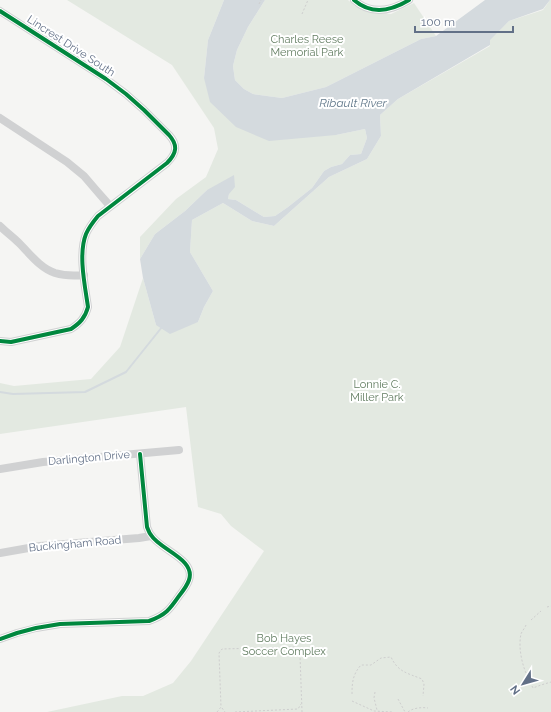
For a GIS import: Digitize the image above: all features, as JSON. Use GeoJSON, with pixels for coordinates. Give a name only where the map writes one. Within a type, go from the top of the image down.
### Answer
{"type":"FeatureCollection","features":[{"type":"Feature","properties":{"kind":"street"},"geometry":{"type":"LineString","coordinates":[[355,1],[365,7],[382,10],[395,7],[409,0]]}},
{"type":"Feature","properties":{"kind":"street","name":"Lincrest Drive South"},"geometry":{"type":"LineString","coordinates":[[0,11],[106,79],[144,110],[173,139],[175,151],[172,158],[110,206]]}},
{"type":"Feature","properties":{"kind":"street"},"geometry":{"type":"LineString","coordinates":[[0,118],[67,162],[84,176],[110,206],[90,225],[83,243],[82,255],[88,307],[83,319],[78,325],[71,329],[11,342],[0,341]]}},
{"type":"Feature","properties":{"kind":"street"},"geometry":{"type":"LineString","coordinates":[[0,226],[39,264],[47,269],[55,273],[69,276],[84,275]]}},
{"type":"Feature","properties":{"kind":"street","name":"Darlington Drive"},"geometry":{"type":"LineString","coordinates":[[0,469],[43,462],[179,450]]}},
{"type":"Feature","properties":{"kind":"street"},"geometry":{"type":"LineString","coordinates":[[0,639],[17,632],[60,624],[149,621],[158,618],[170,609],[187,585],[190,579],[190,572],[183,560],[160,545],[151,536],[147,527],[140,454]]}},
{"type":"Feature","properties":{"kind":"street","name":"Buckingham Road"},"geometry":{"type":"LineString","coordinates":[[0,553],[40,546],[151,536]]}},
{"type":"Feature","properties":{"kind":"path"},"geometry":{"type":"LineString","coordinates":[[259,4],[261,0]]}},
{"type":"Feature","properties":{"kind":"path"},"geometry":{"type":"LineString","coordinates":[[302,14],[308,0]]}},
{"type":"Feature","properties":{"kind":"path"},"geometry":{"type":"LineString","coordinates":[[547,608],[551,606]]}},
{"type":"Feature","properties":{"kind":"path"},"geometry":{"type":"LineString","coordinates":[[531,620],[541,611]]}},
{"type":"Feature","properties":{"kind":"path"},"geometry":{"type":"LineString","coordinates":[[526,625],[522,633],[520,645],[523,666],[529,679]]}},
{"type":"Feature","properties":{"kind":"path"},"geometry":{"type":"LineString","coordinates":[[225,712],[221,707],[220,651],[224,649],[295,647],[298,648],[300,655],[301,712]]}},
{"type":"Feature","properties":{"kind":"path"},"geometry":{"type":"LineString","coordinates":[[352,694],[353,677],[361,665],[371,665],[381,658],[391,657],[402,671],[422,680],[424,684],[423,696]]}},
{"type":"Feature","properties":{"kind":"path"},"geometry":{"type":"LineString","coordinates":[[532,686],[533,688],[551,682]]}},
{"type":"Feature","properties":{"kind":"path"},"geometry":{"type":"LineString","coordinates":[[375,692],[374,698],[377,711]]}},
{"type":"Feature","properties":{"kind":"path"},"geometry":{"type":"LineString","coordinates":[[398,699],[405,712]]}},
{"type":"Feature","properties":{"kind":"path"},"geometry":{"type":"LineString","coordinates":[[352,701],[374,711],[392,712]]}},
{"type":"Feature","properties":{"kind":"path"},"geometry":{"type":"LineString","coordinates":[[235,712],[284,711],[298,709],[302,703]]}},
{"type":"Feature","properties":{"kind":"path"},"geometry":{"type":"LineString","coordinates":[[217,712],[221,707]]}},
{"type":"Feature","properties":{"kind":"path"},"geometry":{"type":"LineString","coordinates":[[408,712],[422,707],[428,708]]}},
{"type":"Feature","properties":{"kind":"path"},"geometry":{"type":"LineString","coordinates":[[298,709],[301,712]]}},
{"type":"Feature","properties":{"kind":"green space"},"geometry":{"type":"Polygon","coordinates":[[[67,0],[224,0],[208,40],[204,78],[336,135],[365,129],[367,138],[361,154],[350,155],[342,164],[324,171],[312,188],[275,216],[264,217],[236,200],[228,199],[229,194],[207,190],[185,211],[155,234],[140,259],[140,237],[176,199],[206,177],[218,149],[214,128],[172,65],[67,0]]]}},
{"type":"Feature","properties":{"kind":"green space","name":"Charles Reese Memorial Park"},"geometry":{"type":"Polygon","coordinates":[[[265,0],[348,0],[355,6],[373,13],[391,14],[414,3],[436,36],[421,39],[326,87],[282,98],[253,94],[244,89],[235,80],[233,66],[237,50],[248,27],[265,0]]]}},
{"type":"Feature","properties":{"kind":"green space","name":"Lonnie C. Miller Park"},"geometry":{"type":"Polygon","coordinates":[[[550,0],[551,712],[47,712],[122,696],[143,696],[173,683],[191,661],[264,551],[231,526],[221,514],[198,507],[186,407],[0,434],[0,383],[14,386],[91,379],[120,347],[143,278],[156,325],[198,322],[213,291],[190,252],[192,220],[223,203],[252,221],[274,226],[329,177],[367,159],[381,136],[380,115],[398,99],[490,46],[489,40],[509,21],[543,10],[550,0]]]}},
{"type":"Feature","properties":{"kind":"water","name":"Ribault River"},"geometry":{"type":"Polygon","coordinates":[[[224,0],[265,0],[248,27],[237,50],[233,66],[235,80],[244,89],[253,94],[282,98],[326,87],[421,39],[436,36],[485,0],[550,0],[543,9],[509,21],[490,40],[490,45],[398,99],[380,115],[381,136],[367,159],[329,177],[274,226],[252,221],[223,203],[192,220],[190,252],[213,291],[198,322],[170,334],[156,325],[143,278],[140,259],[155,234],[185,211],[207,190],[234,175],[235,187],[229,194],[228,199],[236,200],[264,217],[275,216],[312,188],[324,171],[342,164],[350,155],[361,154],[367,138],[365,129],[336,135],[269,141],[236,127],[210,102],[204,78],[208,40],[224,0]]]}},
{"type":"Feature","properties":{"kind":"waterway"},"geometry":{"type":"LineString","coordinates":[[0,392],[13,394],[85,392],[126,372],[162,327]]}},
{"type":"Feature","properties":{"kind":"cycle path"},"geometry":{"type":"LineString","coordinates":[[354,0],[367,8],[381,10],[395,7],[409,0]]}},
{"type":"Feature","properties":{"kind":"cycle path"},"geometry":{"type":"LineString","coordinates":[[0,11],[106,79],[126,94],[169,135],[175,146],[173,156],[167,163],[98,216],[88,229],[84,242],[82,260],[88,307],[80,322],[71,329],[11,342],[0,341]]}},
{"type":"Feature","properties":{"kind":"cycle path"},"geometry":{"type":"LineString","coordinates":[[0,639],[36,628],[60,624],[149,621],[164,614],[173,605],[187,584],[190,573],[182,560],[156,540],[150,534],[147,527],[140,454]]}},
{"type":"Feature","properties":{"kind":"park label","name":"Bob Hayes Soccer Complex"},"geometry":{"type":"Point","coordinates":[284,644]}}]}
